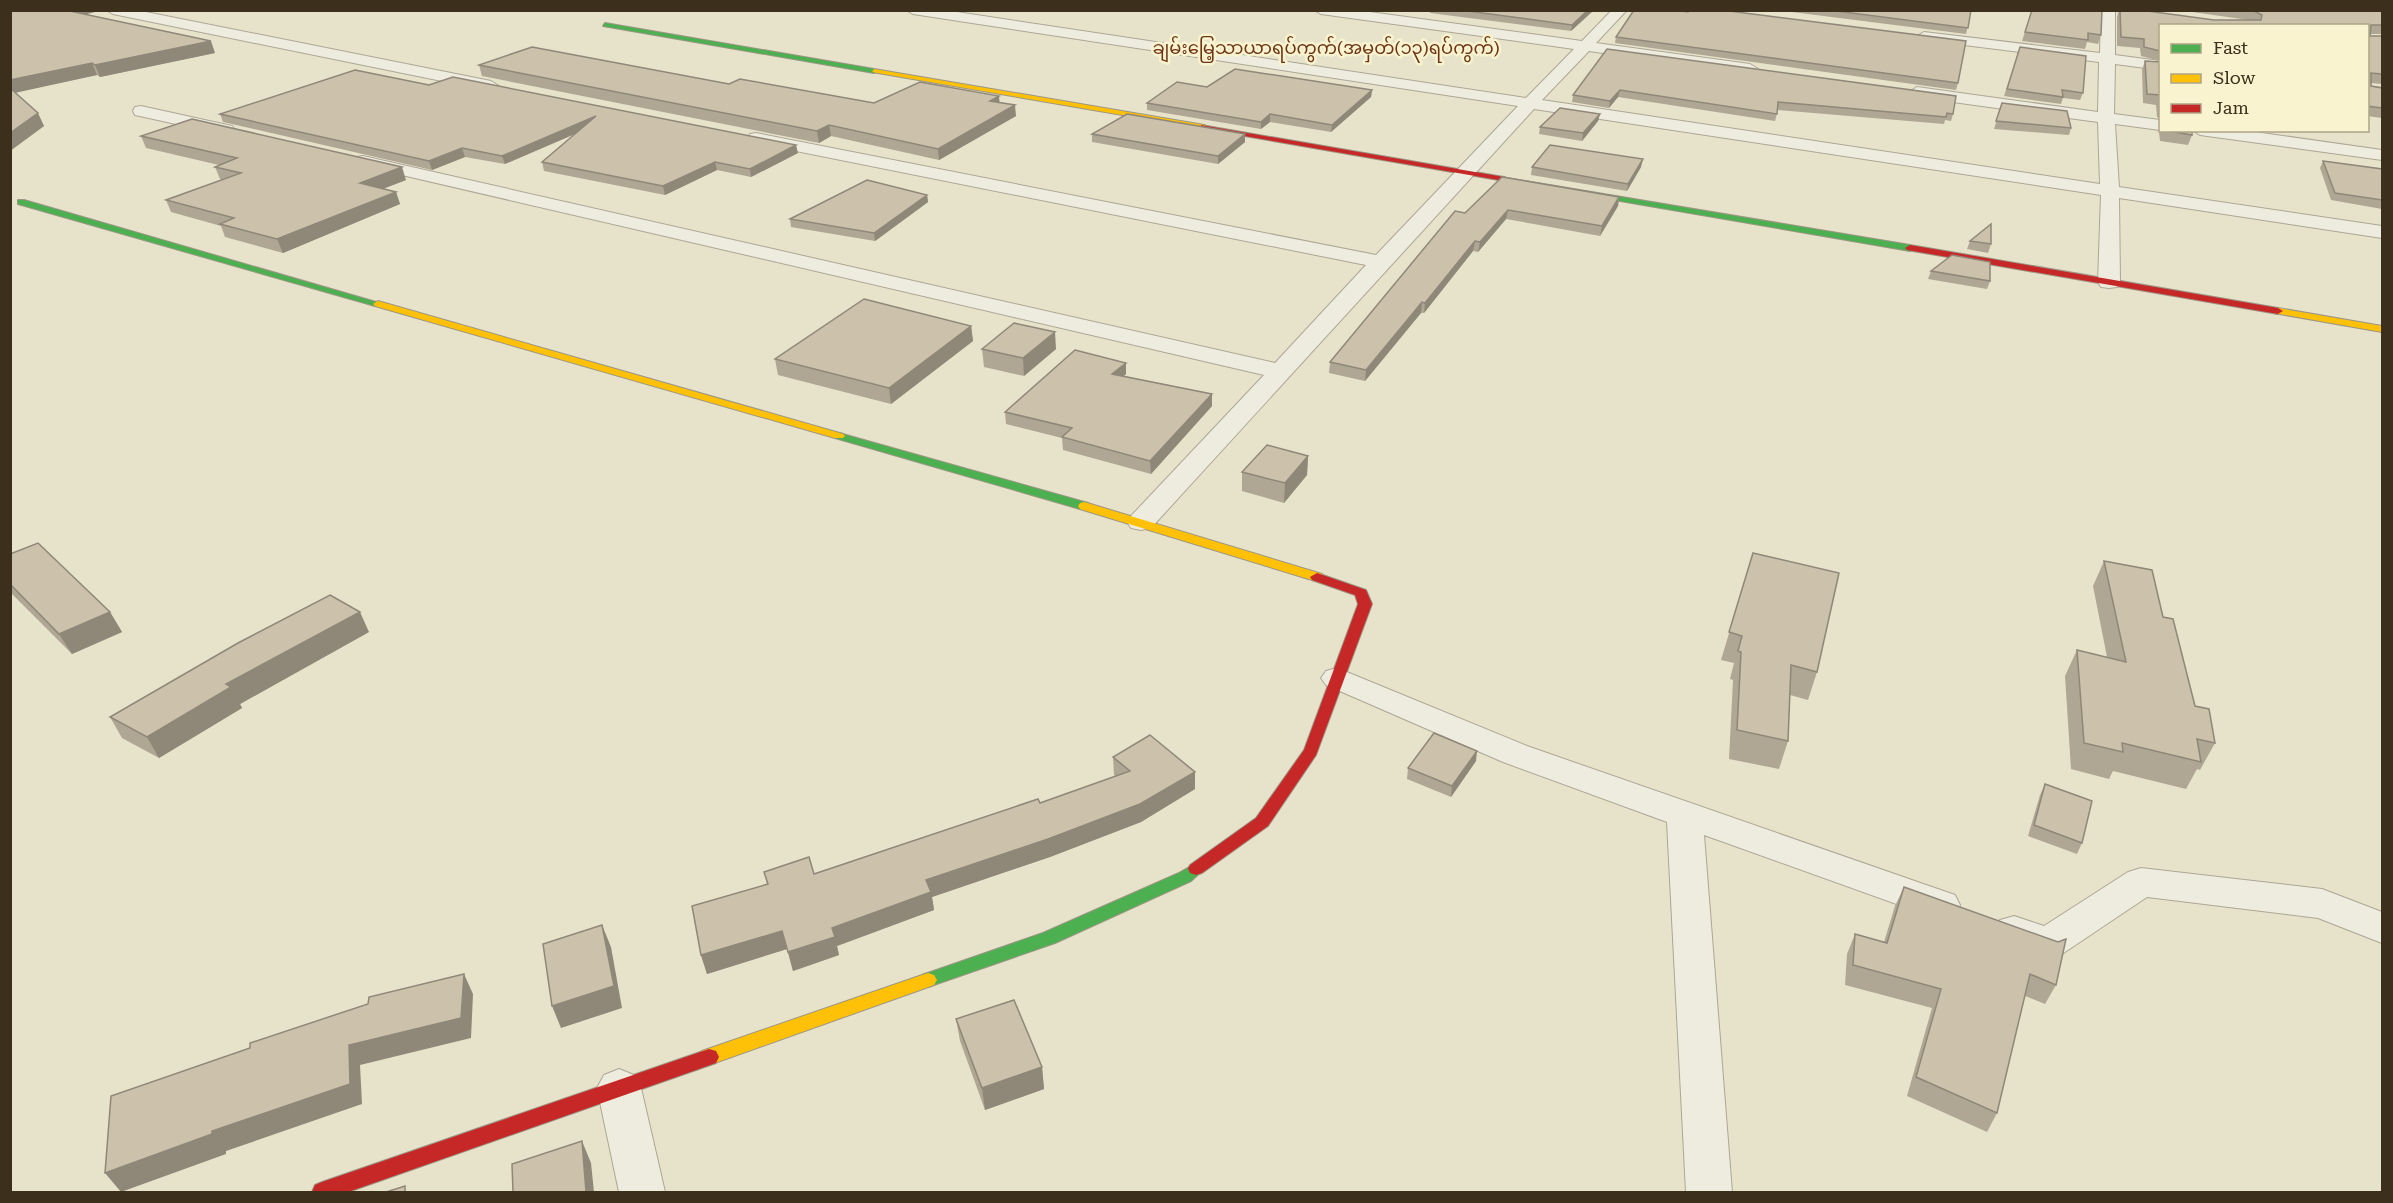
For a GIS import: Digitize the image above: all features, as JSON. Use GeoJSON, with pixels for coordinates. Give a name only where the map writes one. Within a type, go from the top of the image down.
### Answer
{"type":"FeatureCollection","features":[{"type":"Feature","properties":{"kind":"street"},"geometry":{"type":"LineString","coordinates":[[113,10],[512,90]]}},
{"type":"Feature","properties":{"kind":"street"},"geometry":{"type":"LineString","coordinates":[[148,17],[174,10]]}},
{"type":"Feature","properties":{"kind":"street"},"geometry":{"type":"LineString","coordinates":[[913,10],[2382,232]]}},
{"type":"Feature","properties":{"kind":"street"},"geometry":{"type":"LineString","coordinates":[[1320,10],[1763,70]]}},
{"type":"Feature","properties":{"kind":"street"},"geometry":{"type":"LineString","coordinates":[[1141,522],[1463,173],[1620,10]]}},
{"type":"Feature","properties":{"kind":"street"},"geometry":{"type":"LineString","coordinates":[[2108,10],[2106,118],[2110,191],[2109,282]]}},
{"type":"Feature","properties":{"kind":"street"},"geometry":{"type":"LineString","coordinates":[[605,25],[2382,329]]}},
{"type":"Feature","properties":{"kind":"street"},"geometry":{"type":"LineString","coordinates":[[1906,34],[2159,65]]}},
{"type":"Feature","properties":{"kind":"street"},"geometry":{"type":"LineString","coordinates":[[1905,90],[2159,125]]}},
{"type":"Feature","properties":{"kind":"street"},"geometry":{"type":"LineString","coordinates":[[141,111],[246,135]]}},
{"type":"Feature","properties":{"kind":"street"},"geometry":{"type":"LineString","coordinates":[[2215,132],[2382,155]]}},
{"type":"Feature","properties":{"kind":"street"},"geometry":{"type":"LineString","coordinates":[[734,134],[1380,262]]}},
{"type":"Feature","properties":{"kind":"street"},"geometry":{"type":"LineString","coordinates":[[339,156],[1279,370]]}},
{"type":"Feature","properties":{"kind":"street"},"geometry":{"type":"LineString","coordinates":[[21,202],[1141,522],[1347,586],[1361,593],[1365,604],[1311,751],[1262,822],[1185,877],[1049,938],[322,1192]]}},
{"type":"Feature","properties":{"kind":"street"},"geometry":{"type":"LineString","coordinates":[[1337,678],[1515,754],[2048,943],[2142,882],[2322,904],[2382,928]]}},
{"type":"Feature","properties":{"kind":"street"},"geometry":{"type":"LineString","coordinates":[[1685,814],[1709,1192]]}},
{"type":"Feature","properties":{"kind":"street"},"geometry":{"type":"LineString","coordinates":[[620,1088],[642,1192]]}},
{"type":"Feature","properties":{"kind":"building"},"geometry":{"type":"Polygon","coordinates":[[[10,10],[65,10],[211,41],[10,80],[10,10]]]}},
{"type":"Feature","properties":{"kind":"building"},"geometry":{"type":"Polygon","coordinates":[[[1460,10],[1588,10],[1572,25],[1460,10]]]}},
{"type":"Feature","properties":{"kind":"building"},"geometry":{"type":"Polygon","coordinates":[[[1634,10],[1688,12],[1689,10],[1721,10],[1966,41],[1958,83],[1616,37],[1634,10]]]}},
{"type":"Feature","properties":{"kind":"building"},"geometry":{"type":"Polygon","coordinates":[[[1828,10],[1971,10],[1968,28],[1828,10]]]}},
{"type":"Feature","properties":{"kind":"building"},"geometry":{"type":"Polygon","coordinates":[[[2032,10],[2102,10],[2101,35],[2088,33],[2088,40],[2025,32],[2032,10]]]}},
{"type":"Feature","properties":{"kind":"building"},"geometry":{"type":"Polygon","coordinates":[[[2120,10],[2140,10],[2214,20],[2261,20],[2262,15],[2248,10],[2382,10],[2382,25],[2371,25],[2370,36],[2382,36],[2382,74],[2371,73],[2371,86],[2382,88],[2382,108],[2369,106],[2369,24],[2159,24],[2159,51],[2144,47],[2144,39],[2121,37],[2120,10]]]}},
{"type":"Feature","properties":{"kind":"building"},"geometry":{"type":"Polygon","coordinates":[[[532,47],[729,84],[740,79],[874,103],[920,82],[999,96],[990,101],[1015,105],[938,149],[829,125],[817,131],[479,65],[532,47]]]}},
{"type":"Feature","properties":{"kind":"building"},"geometry":{"type":"Polygon","coordinates":[[[2020,47],[2086,56],[2083,93],[2062,90],[2063,97],[2007,89],[2020,47]]]}},
{"type":"Feature","properties":{"kind":"building"},"geometry":{"type":"Polygon","coordinates":[[[1607,49],[1956,96],[1953,114],[1947,113],[1946,117],[1778,102],[1777,114],[1620,90],[1610,101],[1573,95],[1607,49]]]}},
{"type":"Feature","properties":{"kind":"building"},"geometry":{"type":"Polygon","coordinates":[[[2145,61],[2159,62],[2159,95],[2147,94],[2145,61]]]}},
{"type":"Feature","properties":{"kind":"building"},"geometry":{"type":"Polygon","coordinates":[[[1235,69],[1372,90],[1332,125],[1270,114],[1261,122],[1147,103],[1177,82],[1207,87],[1235,69]]]}},
{"type":"Feature","properties":{"kind":"building"},"geometry":{"type":"Polygon","coordinates":[[[355,70],[429,85],[453,77],[796,145],[750,169],[715,162],[663,186],[542,162],[596,116],[502,156],[462,148],[429,161],[220,114],[355,70]]]}},
{"type":"Feature","properties":{"kind":"building"},"geometry":{"type":"Polygon","coordinates":[[[10,88],[38,113],[10,133],[10,88]]]}},
{"type":"Feature","properties":{"kind":"building"},"geometry":{"type":"Polygon","coordinates":[[[2002,103],[2067,111],[2071,128],[1996,121],[2002,103]]]}},
{"type":"Feature","properties":{"kind":"building"},"geometry":{"type":"Polygon","coordinates":[[[1560,108],[1600,114],[1583,133],[1540,127],[1560,108]]]}},
{"type":"Feature","properties":{"kind":"building"},"geometry":{"type":"Polygon","coordinates":[[[1127,114],[1245,134],[1218,156],[1092,134],[1127,114]]]}},
{"type":"Feature","properties":{"kind":"building"},"geometry":{"type":"Polygon","coordinates":[[[192,119],[402,167],[360,183],[396,192],[277,239],[220,224],[234,218],[166,200],[241,173],[215,167],[237,158],[141,136],[192,119]]]}},
{"type":"Feature","properties":{"kind":"building"},"geometry":{"type":"Polygon","coordinates":[[[2175,132],[2192,132],[2192,135],[2175,132]]]}},
{"type":"Feature","properties":{"kind":"building"},"geometry":{"type":"Polygon","coordinates":[[[1550,145],[1643,159],[1628,184],[1532,167],[1550,145]]]}},
{"type":"Feature","properties":{"kind":"building"},"geometry":{"type":"Polygon","coordinates":[[[2323,161],[2382,169],[2382,200],[2335,193],[2323,161]]]}},
{"type":"Feature","properties":{"kind":"building"},"geometry":{"type":"Polygon","coordinates":[[[1502,177],[1619,197],[1602,226],[1508,210],[1480,242],[1475,241],[1425,303],[1422,302],[1366,370],[1330,362],[1455,211],[1465,213],[1502,177]]]}},
{"type":"Feature","properties":{"kind":"building"},"geometry":{"type":"Polygon","coordinates":[[[867,180],[927,195],[874,233],[790,219],[867,180]]]}},
{"type":"Feature","properties":{"kind":"building"},"geometry":{"type":"Polygon","coordinates":[[[1991,224],[1991,244],[1970,241],[1991,224]]]}},
{"type":"Feature","properties":{"kind":"building"},"geometry":{"type":"Polygon","coordinates":[[[1952,255],[1990,262],[1990,281],[1931,271],[1952,255]]]}},
{"type":"Feature","properties":{"kind":"building"},"geometry":{"type":"Polygon","coordinates":[[[864,299],[971,326],[889,388],[775,359],[864,299]]]}},
{"type":"Feature","properties":{"kind":"building"},"geometry":{"type":"Polygon","coordinates":[[[1014,323],[1055,332],[1023,358],[982,349],[1014,323]]]}},
{"type":"Feature","properties":{"kind":"building"},"geometry":{"type":"Polygon","coordinates":[[[1075,350],[1126,363],[1112,374],[1212,394],[1150,461],[1062,437],[1072,428],[1005,412],[1075,350]]]}},
{"type":"Feature","properties":{"kind":"building"},"geometry":{"type":"Polygon","coordinates":[[[1267,445],[1308,456],[1285,483],[1242,472],[1267,445]]]}},
{"type":"Feature","properties":{"kind":"building"},"geometry":{"type":"Polygon","coordinates":[[[38,543],[110,612],[59,634],[10,584],[10,554],[38,543]]]}},
{"type":"Feature","properties":{"kind":"building"},"geometry":{"type":"Polygon","coordinates":[[[1753,553],[1839,573],[1817,672],[1791,665],[1788,741],[1737,730],[1741,652],[1738,651],[1742,636],[1729,632],[1753,553]]]}},
{"type":"Feature","properties":{"kind":"building"},"geometry":{"type":"Polygon","coordinates":[[[2104,561],[2152,570],[2163,617],[2173,619],[2195,706],[2209,709],[2215,743],[2197,739],[2201,762],[2122,743],[2123,752],[2084,743],[2077,650],[2126,662],[2104,561]]]}},
{"type":"Feature","properties":{"kind":"building"},"geometry":{"type":"Polygon","coordinates":[[[330,595],[360,612],[226,684],[231,687],[147,737],[110,717],[238,643],[330,595]]]}},
{"type":"Feature","properties":{"kind":"building"},"geometry":{"type":"Polygon","coordinates":[[[1434,733],[1477,751],[1452,786],[1408,768],[1434,733]]]}},
{"type":"Feature","properties":{"kind":"building"},"geometry":{"type":"Polygon","coordinates":[[[1150,735],[1195,772],[1140,804],[1048,839],[926,880],[931,892],[832,928],[835,937],[788,952],[782,931],[701,955],[692,906],[768,884],[764,872],[809,857],[814,874],[1038,799],[1040,803],[1130,771],[1113,757],[1150,735]]]}},
{"type":"Feature","properties":{"kind":"building"},"geometry":{"type":"Polygon","coordinates":[[[2045,784],[2092,801],[2082,843],[2034,825],[2045,784]]]}},
{"type":"Feature","properties":{"kind":"building"},"geometry":{"type":"Polygon","coordinates":[[[1904,887],[2058,942],[2066,939],[2056,985],[2030,974],[1997,1113],[1916,1077],[1941,989],[1853,965],[1855,934],[1887,943],[1904,887]]]}},
{"type":"Feature","properties":{"kind":"building"},"geometry":{"type":"Polygon","coordinates":[[[602,925],[614,986],[552,1006],[543,944],[602,925]]]}},
{"type":"Feature","properties":{"kind":"building"},"geometry":{"type":"Polygon","coordinates":[[[464,974],[461,1018],[349,1045],[350,1084],[212,1131],[212,1134],[105,1173],[111,1096],[250,1048],[250,1043],[368,1004],[369,997],[464,974]]]}},
{"type":"Feature","properties":{"kind":"building"},"geometry":{"type":"Polygon","coordinates":[[[1014,1000],[1042,1067],[982,1088],[956,1019],[1014,1000]]]}},
{"type":"Feature","properties":{"kind":"building"},"geometry":{"type":"Polygon","coordinates":[[[582,1141],[586,1192],[513,1192],[512,1164],[582,1141]]]}},
{"type":"Feature","properties":{"kind":"building"},"geometry":{"type":"Polygon","coordinates":[[[405,1186],[405,1192],[386,1192],[405,1186]]]}},
{"type":"Feature","properties":{"kind":"traffic: fast"},"geometry":{"type":"LineString","coordinates":[[605,25],[874,71]]}},
{"type":"Feature","properties":{"kind":"traffic: fast"},"geometry":{"type":"LineString","coordinates":[[1504,179],[1910,248]]}},
{"type":"Feature","properties":{"kind":"traffic: fast"},"geometry":{"type":"LineString","coordinates":[[21,202],[378,304]]}},
{"type":"Feature","properties":{"kind":"traffic: fast"},"geometry":{"type":"LineString","coordinates":[[839,436],[1084,506]]}},
{"type":"Feature","properties":{"kind":"traffic: fast"},"geometry":{"type":"LineString","coordinates":[[928,980],[1049,938],[1185,877],[1196,869]]}},
{"type":"Feature","properties":{"kind":"traffic: slow"},"geometry":{"type":"LineString","coordinates":[[874,71],[1204,127]]}},
{"type":"Feature","properties":{"kind":"traffic: slow"},"geometry":{"type":"LineString","coordinates":[[378,304],[839,436]]}},
{"type":"Feature","properties":{"kind":"traffic: slow"},"geometry":{"type":"LineString","coordinates":[[2278,311],[2382,329]]}},
{"type":"Feature","properties":{"kind":"traffic: slow"},"geometry":{"type":"LineString","coordinates":[[1084,506],[1317,577]]}},
{"type":"Feature","properties":{"kind":"traffic: slow"},"geometry":{"type":"LineString","coordinates":[[709,1057],[928,980]]}},
{"type":"Feature","properties":{"kind":"traffic: jam"},"geometry":{"type":"LineString","coordinates":[[1204,127],[1504,179]]}},
{"type":"Feature","properties":{"kind":"traffic: jam"},"geometry":{"type":"LineString","coordinates":[[1910,248],[2278,311]]}},
{"type":"Feature","properties":{"kind":"traffic: jam"},"geometry":{"type":"LineString","coordinates":[[1196,869],[1262,822],[1311,751],[1365,604],[1361,593],[1317,577]]}},
{"type":"Feature","properties":{"kind":"traffic: jam"},"geometry":{"type":"LineString","coordinates":[[322,1192],[709,1057]]}},
{"type":"Feature","properties":{"kind":"district","name":"ချမ်းမြေ့သာယာရပ်ကွက်(အမှတ်(၁၃)ရပ်ကွက်)"},"geometry":{"type":"Point","coordinates":[1326,47]}}]}
